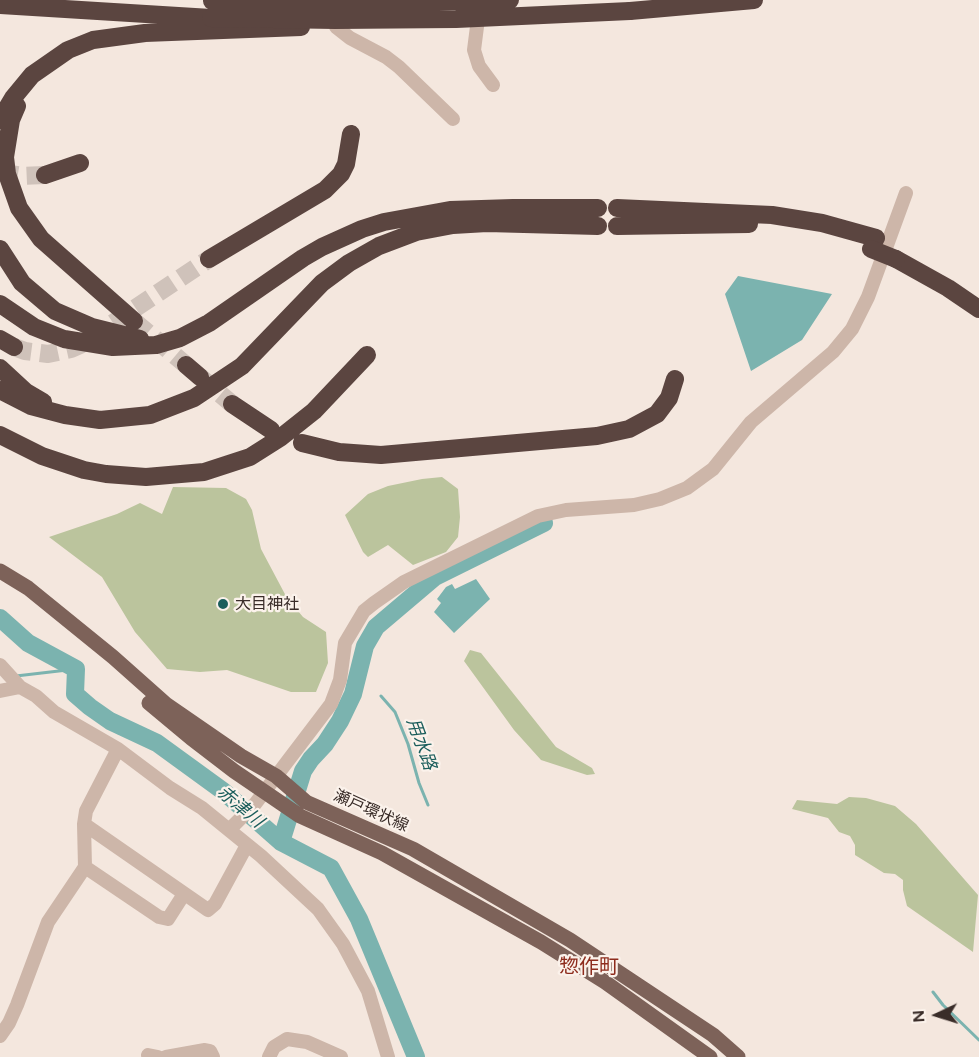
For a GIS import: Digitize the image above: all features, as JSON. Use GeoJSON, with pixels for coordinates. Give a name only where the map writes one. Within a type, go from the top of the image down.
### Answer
{"type":"FeatureCollection","features":[{"type":"Feature","properties":{"kind":"highway"},"geometry":{"type":"LineString","coordinates":[[198,0],[212,16]]}},
{"type":"Feature","properties":{"kind":"highway"},"geometry":{"type":"LineString","coordinates":[[468,0],[510,0]]}},
{"type":"Feature","properties":{"kind":"highway"},"geometry":{"type":"LineString","coordinates":[[0,120],[22,86],[43,66],[80,44],[108,37],[212,16],[336,3],[486,0]]}},
{"type":"Feature","properties":{"kind":"highway"},"geometry":{"type":"LineString","coordinates":[[0,5],[335,20],[456,19],[630,11],[754,0]]}},
{"type":"Feature","properties":{"kind":"highway"},"geometry":{"type":"LineString","coordinates":[[55,58],[30,84],[11,120],[6,157],[7,174],[12,193],[24,216],[41,239],[134,321]]}},
{"type":"Feature","properties":{"kind":"highway"},"geometry":{"type":"LineString","coordinates":[[209,259],[325,190],[341,174],[346,164],[351,134]]}},
{"type":"Feature","properties":{"kind":"highway"},"geometry":{"type":"LineString","coordinates":[[45,175],[80,163]]}},
{"type":"Feature","properties":{"kind":"highway"},"geometry":{"type":"LineString","coordinates":[[0,304],[20,319],[48,334],[96,345],[128,347],[156,345],[180,339],[195,331],[322,247],[384,222],[450,210],[513,208],[598,217],[469,224],[434,228],[398,238],[363,254],[328,278],[242,366],[202,393],[179,405],[150,415],[117,420],[84,418],[31,406],[0,390]]}},
{"type":"Feature","properties":{"kind":"highway"},"geometry":{"type":"LineString","coordinates":[[617,217],[772,215],[822,223],[937,267],[979,294]]}},
{"type":"Feature","properties":{"kind":"highway"},"geometry":{"type":"LineString","coordinates":[[0,249],[12,270],[33,294],[55,311],[79,323],[144,339],[169,338],[195,331]]}},
{"type":"Feature","properties":{"kind":"highway"},"geometry":{"type":"LineString","coordinates":[[898,253],[979,309]]}},
{"type":"Feature","properties":{"kind":"highway"},"geometry":{"type":"LineString","coordinates":[[0,435],[42,456],[105,474],[146,477],[204,472],[250,457],[280,438],[314,411],[367,355]]}},
{"type":"Feature","properties":{"kind":"highway"},"geometry":{"type":"LineString","coordinates":[[0,369],[40,400],[84,418]]}},
{"type":"Feature","properties":{"kind":"highway"},"geometry":{"type":"LineString","coordinates":[[302,443],[339,452],[381,454],[597,436],[629,429],[657,414],[669,398],[675,379]]}},
{"type":"Feature","properties":{"kind":"highway"},"geometry":{"type":"LineString","coordinates":[[232,404],[271,430]]}},
{"type":"Feature","properties":{"kind":"main road","name":"瀬戸環状線"},"geometry":{"type":"LineString","coordinates":[[3,573],[37,595],[167,705],[241,756],[276,776],[289,787],[303,809],[541,942],[605,982],[710,1057]]}},
{"type":"Feature","properties":{"kind":"main road","name":"瀬戸環状線"},"geometry":{"type":"LineString","coordinates":[[3,573],[21,594],[106,663],[259,798],[303,809],[413,849],[570,940],[713,1035],[738,1057]]}},
{"type":"Feature","properties":{"kind":"street"},"geometry":{"type":"LineString","coordinates":[[486,0],[474,50],[479,66],[493,85]]}},
{"type":"Feature","properties":{"kind":"street"},"geometry":{"type":"LineString","coordinates":[[336,27],[399,67],[453,120]]}},
{"type":"Feature","properties":{"kind":"street"},"geometry":{"type":"LineString","coordinates":[[229,830],[259,798],[331,704],[340,680],[345,643],[364,611],[389,592],[538,516],[566,510],[634,505],[660,499],[687,488],[713,469],[751,422],[833,352],[852,328],[868,297],[906,193]]}},
{"type":"Feature","properties":{"kind":"street"},"geometry":{"type":"LineString","coordinates":[[2,667],[18,684],[54,712],[118,749],[137,765],[202,808],[318,909],[343,944],[368,991],[388,1057]]}},
{"type":"Feature","properties":{"kind":"street"},"geometry":{"type":"LineString","coordinates":[[0,691],[18,684]]}},
{"type":"Feature","properties":{"kind":"street"},"geometry":{"type":"LineString","coordinates":[[0,1035],[48,922],[85,867],[84,824],[89,802],[118,749]]}},
{"type":"Feature","properties":{"kind":"street"},"geometry":{"type":"LineString","coordinates":[[84,824],[208,910],[215,904],[247,845]]}},
{"type":"Feature","properties":{"kind":"street"},"geometry":{"type":"LineString","coordinates":[[85,867],[159,917],[168,919],[184,894]]}},
{"type":"Feature","properties":{"kind":"street"},"geometry":{"type":"LineString","coordinates":[[269,1057],[274,1047],[287,1039],[307,1042],[341,1057]]}},
{"type":"Feature","properties":{"kind":"street"},"geometry":{"type":"LineString","coordinates":[[166,1057],[205,1050],[210,1051],[213,1057]]}},
{"type":"Feature","properties":{"kind":"green space"},"geometry":{"type":"Polygon","coordinates":[[[442,477],[458,489],[460,517],[458,537],[446,552],[413,565],[388,545],[368,557],[363,552],[345,515],[368,494],[388,486],[442,477]]]}},
{"type":"Feature","properties":{"kind":"green space"},"geometry":{"type":"Polygon","coordinates":[[[173,487],[226,488],[246,499],[252,510],[261,549],[287,598],[303,617],[326,632],[328,663],[316,692],[291,692],[227,670],[200,672],[167,669],[135,632],[102,577],[49,537],[117,514],[140,503],[162,514],[173,487]]]}},
{"type":"Feature","properties":{"kind":"green space"},"geometry":{"type":"Polygon","coordinates":[[[470,650],[481,653],[556,747],[592,768],[595,774],[587,775],[541,760],[514,730],[464,661],[470,650]]]}},
{"type":"Feature","properties":{"kind":"green space"},"geometry":{"type":"Polygon","coordinates":[[[849,797],[866,798],[895,806],[916,824],[978,895],[973,952],[907,906],[903,880],[895,874],[884,873],[855,855],[855,845],[850,836],[839,832],[828,818],[792,809],[797,800],[837,804],[849,797]]]}},
{"type":"Feature","properties":{"kind":"water"},"geometry":{"type":"Polygon","coordinates":[[[738,276],[832,294],[802,340],[751,371],[725,294],[738,276]]]}},
{"type":"Feature","properties":{"kind":"water"},"geometry":{"type":"Polygon","coordinates":[[[476,579],[490,599],[454,633],[434,612],[441,603],[437,599],[446,587],[452,584],[455,589],[476,579]]]}},
{"type":"Feature","properties":{"kind":"waterway"},"geometry":{"type":"LineString","coordinates":[[281,842],[303,771],[340,721],[353,694],[365,646],[376,627],[435,577],[544,523]]}},
{"type":"Feature","properties":{"kind":"waterway","name":"赤津川"},"geometry":{"type":"LineString","coordinates":[[0,618],[28,643],[76,669],[75,694],[90,707],[110,721],[157,743],[223,791],[281,842],[331,868],[359,919],[416,1057]]}},
{"type":"Feature","properties":{"kind":"waterway"},"geometry":{"type":"LineString","coordinates":[[16,676],[76,669]]}},
{"type":"Feature","properties":{"kind":"waterway","name":"用水路"},"geometry":{"type":"LineString","coordinates":[[381,696],[395,712],[428,805]]}},
{"type":"Feature","properties":{"kind":"waterway"},"geometry":{"type":"LineString","coordinates":[[933,992],[979,1040]]}},
{"type":"Feature","properties":{"kind":"tunnel"},"geometry":{"type":"LineString","coordinates":[[0,172],[23,176],[45,175]]}},
{"type":"Feature","properties":{"kind":"tunnel"},"geometry":{"type":"LineString","coordinates":[[14,347],[48,354],[80,345],[209,259]]}},
{"type":"Feature","properties":{"kind":"tunnel"},"geometry":{"type":"LineString","coordinates":[[134,321],[186,365]]}},
{"type":"Feature","properties":{"kind":"tunnel"},"geometry":{"type":"LineString","coordinates":[[200,377],[232,404]]}},
{"type":"Feature","properties":{"kind":"place","name":"大目神社"},"geometry":{"type":"Point","coordinates":[223,604]}},
{"type":"Feature","properties":{"kind":"district","name":"惣作町"},"geometry":{"type":"Point","coordinates":[589,967]}}]}
